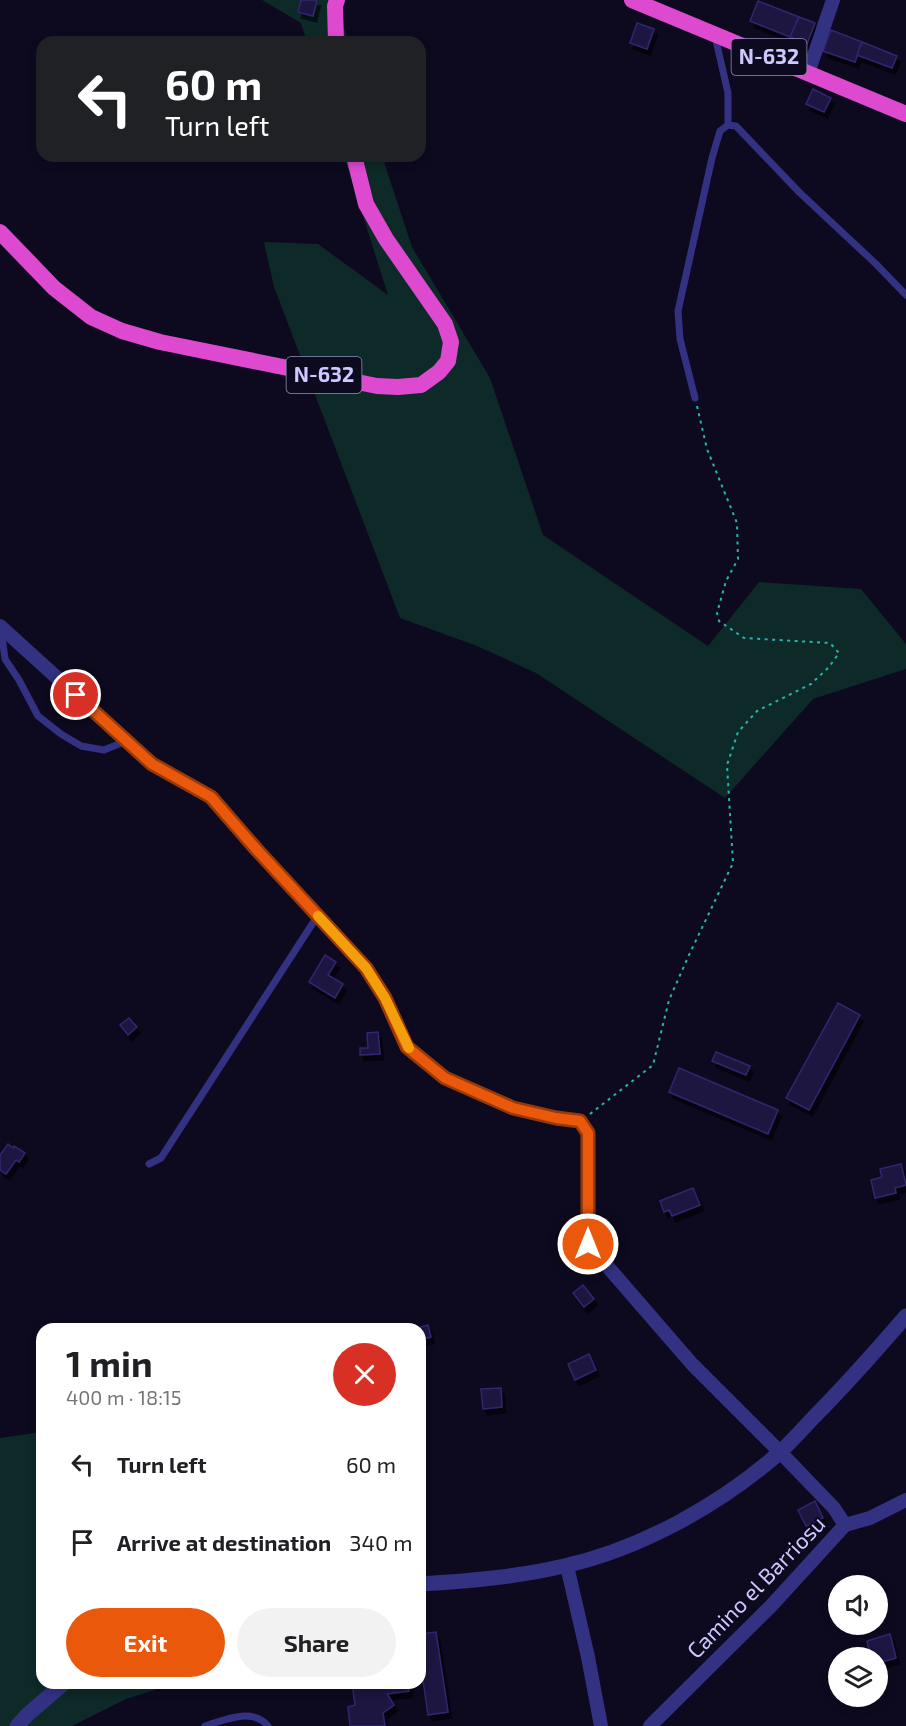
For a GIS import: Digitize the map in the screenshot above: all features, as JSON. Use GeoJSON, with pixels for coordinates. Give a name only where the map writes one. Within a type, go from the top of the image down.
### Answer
{"type":"FeatureCollection","features":[{"type":"Feature","properties":{"kind":"highway"},"geometry":{"type":"LineString","coordinates":[[336,36],[335,6],[337,0]]}},
{"type":"Feature","properties":{"kind":"highway","name":"N-632"},"geometry":{"type":"LineString","coordinates":[[632,0],[906,114]]}},
{"type":"Feature","properties":{"kind":"highway","name":"N-632"},"geometry":{"type":"LineString","coordinates":[[0,232],[54,288],[91,317],[122,331],[160,342],[377,386],[421,385],[439,372],[448,361],[451,342],[446,324],[386,239],[366,204],[356,162]]}},
{"type":"Feature","properties":{"kind":"street"},"geometry":{"type":"LineString","coordinates":[[808,73],[833,0]]}},
{"type":"Feature","properties":{"kind":"street"},"geometry":{"type":"LineString","coordinates":[[0,627],[152,764],[211,797],[366,968],[385,998],[407,1047],[445,1078],[513,1108],[580,1121],[588,1133],[588,1244],[692,1365],[834,1508],[845,1525]]}},
{"type":"Feature","properties":{"kind":"street"},"geometry":{"type":"LineString","coordinates":[[426,1584],[511,1577],[567,1566],[629,1546],[686,1519],[724,1495],[780,1452],[845,1386],[906,1316]]}},
{"type":"Feature","properties":{"kind":"street","name":"Camino el Barriosu"},"geometry":{"type":"LineString","coordinates":[[650,1726],[771,1606],[845,1525],[870,1518],[906,1500]]}},
{"type":"Feature","properties":{"kind":"street"},"geometry":{"type":"LineString","coordinates":[[567,1566],[601,1726]]}},
{"type":"Feature","properties":{"kind":"street"},"geometry":{"type":"LineString","coordinates":[[17,1726],[57,1689]]}},
{"type":"Feature","properties":{"kind":"lane"},"geometry":{"type":"LineString","coordinates":[[714,34],[728,93],[728,125]]}},
{"type":"Feature","properties":{"kind":"lane"},"geometry":{"type":"LineString","coordinates":[[695,398],[680,339],[678,311],[712,158],[720,131],[728,125],[736,126],[906,295]]}},
{"type":"Feature","properties":{"kind":"lane"},"geometry":{"type":"LineString","coordinates":[[0,627],[5,659],[38,716],[81,746],[104,750],[126,741]]}},
{"type":"Feature","properties":{"kind":"lane"},"geometry":{"type":"LineString","coordinates":[[149,1164],[161,1158],[318,915]]}},
{"type":"Feature","properties":{"kind":"lane"},"geometry":{"type":"LineString","coordinates":[[205,1726],[240,1716],[260,1719],[268,1726]]}},
{"type":"Feature","properties":{"kind":"path"},"geometry":{"type":"LineString","coordinates":[[580,1121],[653,1065],[669,1000],[733,863],[727,765],[738,732],[757,711],[811,684],[829,667],[839,653],[830,643],[744,638],[719,621],[717,613],[726,581],[738,559],[737,524],[707,448],[695,398]]}},
{"type":"Feature","properties":{"kind":"green space"},"geometry":{"type":"Polygon","coordinates":[[[262,0],[334,0],[347,36],[305,36],[301,23],[262,0]]]}},
{"type":"Feature","properties":{"kind":"green space"},"geometry":{"type":"Polygon","coordinates":[[[346,162],[384,162],[412,247],[490,378],[543,535],[708,646],[759,582],[861,589],[906,644],[906,669],[813,699],[725,798],[536,673],[477,646],[400,618],[274,287],[264,242],[318,244],[388,295],[346,162]]]}},
{"type":"Feature","properties":{"kind":"green space"},"geometry":{"type":"Polygon","coordinates":[[[36,1433],[36,1689],[157,1689],[126,1699],[72,1726],[0,1726],[0,1438],[36,1433]]]}},
{"type":"Feature","properties":{"kind":"building"},"geometry":{"type":"Polygon","coordinates":[[[301,0],[317,0],[313,16],[298,12],[301,0]]]}},
{"type":"Feature","properties":{"kind":"building"},"geometry":{"type":"Polygon","coordinates":[[[758,1],[799,17],[790,37],[750,21],[758,1]]]}},
{"type":"Feature","properties":{"kind":"building"},"geometry":{"type":"Polygon","coordinates":[[[799,17],[815,23],[807,44],[790,37],[799,17]]]}},
{"type":"Feature","properties":{"kind":"building"},"geometry":{"type":"Polygon","coordinates":[[[637,23],[654,29],[647,49],[630,43],[637,23]]]}},
{"type":"Feature","properties":{"kind":"building"},"geometry":{"type":"Polygon","coordinates":[[[831,30],[862,42],[855,62],[823,51],[831,30]]]}},
{"type":"Feature","properties":{"kind":"building"},"geometry":{"type":"Polygon","coordinates":[[[862,42],[897,56],[892,68],[857,55],[862,42]]]}},
{"type":"Feature","properties":{"kind":"building"},"geometry":{"type":"Polygon","coordinates":[[[813,89],[831,98],[824,112],[806,104],[813,89]]]}},
{"type":"Feature","properties":{"kind":"building"},"geometry":{"type":"Polygon","coordinates":[[[325,955],[336,962],[328,975],[343,984],[335,998],[309,982],[325,955]]]}},
{"type":"Feature","properties":{"kind":"building"},"geometry":{"type":"Polygon","coordinates":[[[838,1003],[860,1015],[809,1110],[786,1098],[838,1003]]]}},
{"type":"Feature","properties":{"kind":"building"},"geometry":{"type":"Polygon","coordinates":[[[129,1018],[137,1027],[128,1035],[120,1025],[129,1018]]]}},
{"type":"Feature","properties":{"kind":"building"},"geometry":{"type":"Polygon","coordinates":[[[378,1032],[380,1054],[360,1055],[360,1048],[368,1048],[367,1033],[378,1032]]]}},
{"type":"Feature","properties":{"kind":"building"},"geometry":{"type":"Polygon","coordinates":[[[716,1052],[750,1066],[746,1075],[712,1061],[716,1052]]]}},
{"type":"Feature","properties":{"kind":"building"},"geometry":{"type":"Polygon","coordinates":[[[679,1068],[778,1110],[768,1134],[669,1092],[679,1068]]]}},
{"type":"Feature","properties":{"kind":"building"},"geometry":{"type":"Polygon","coordinates":[[[8,1144],[25,1153],[19,1162],[16,1160],[6,1174],[0,1170],[0,1155],[8,1144]]]}},
{"type":"Feature","properties":{"kind":"building"},"geometry":{"type":"Polygon","coordinates":[[[901,1164],[906,1185],[895,1188],[896,1193],[875,1198],[871,1180],[882,1177],[880,1169],[901,1164]]]}},
{"type":"Feature","properties":{"kind":"building"},"geometry":{"type":"Polygon","coordinates":[[[693,1188],[700,1205],[672,1216],[669,1210],[664,1212],[660,1201],[693,1188]]]}},
{"type":"Feature","properties":{"kind":"building"},"geometry":{"type":"Polygon","coordinates":[[[583,1285],[594,1299],[584,1307],[573,1293],[583,1285]]]}},
{"type":"Feature","properties":{"kind":"building"},"geometry":{"type":"Polygon","coordinates":[[[428,1325],[431,1337],[426,1338],[426,1326],[428,1325]]]}},
{"type":"Feature","properties":{"kind":"building"},"geometry":{"type":"Polygon","coordinates":[[[589,1354],[596,1370],[575,1380],[568,1364],[589,1354]]]}},
{"type":"Feature","properties":{"kind":"building"},"geometry":{"type":"Polygon","coordinates":[[[501,1388],[502,1407],[483,1409],[481,1389],[501,1388]]]}},
{"type":"Feature","properties":{"kind":"building"},"geometry":{"type":"Polygon","coordinates":[[[815,1501],[823,1518],[806,1526],[798,1510],[815,1501]]]}},
{"type":"Feature","properties":{"kind":"building"},"geometry":{"type":"Polygon","coordinates":[[[436,1632],[448,1712],[428,1715],[424,1689],[426,1633],[436,1632]]]}},
{"type":"Feature","properties":{"kind":"building"},"geometry":{"type":"Polygon","coordinates":[[[890,1634],[896,1658],[888,1660],[888,1647],[868,1647],[867,1641],[890,1634]]]}},
{"type":"Feature","properties":{"kind":"building"},"geometry":{"type":"Polygon","coordinates":[[[353,1689],[409,1689],[409,1691],[387,1694],[394,1705],[383,1713],[385,1726],[350,1726],[348,1707],[355,1705],[353,1689]]]}},
{"type":"Feature","properties":{"kind":"slow traffic"},"geometry":{"type":"LineString","coordinates":[[318,916],[366,968],[385,998],[409,1048]]}},
{"type":"Feature","properties":{"kind":"route"},"geometry":{"type":"LineString","coordinates":[[76,695],[152,764],[211,797],[366,968],[385,998],[407,1047],[445,1078],[513,1108],[580,1121],[588,1133],[588,1244]]}}]}
